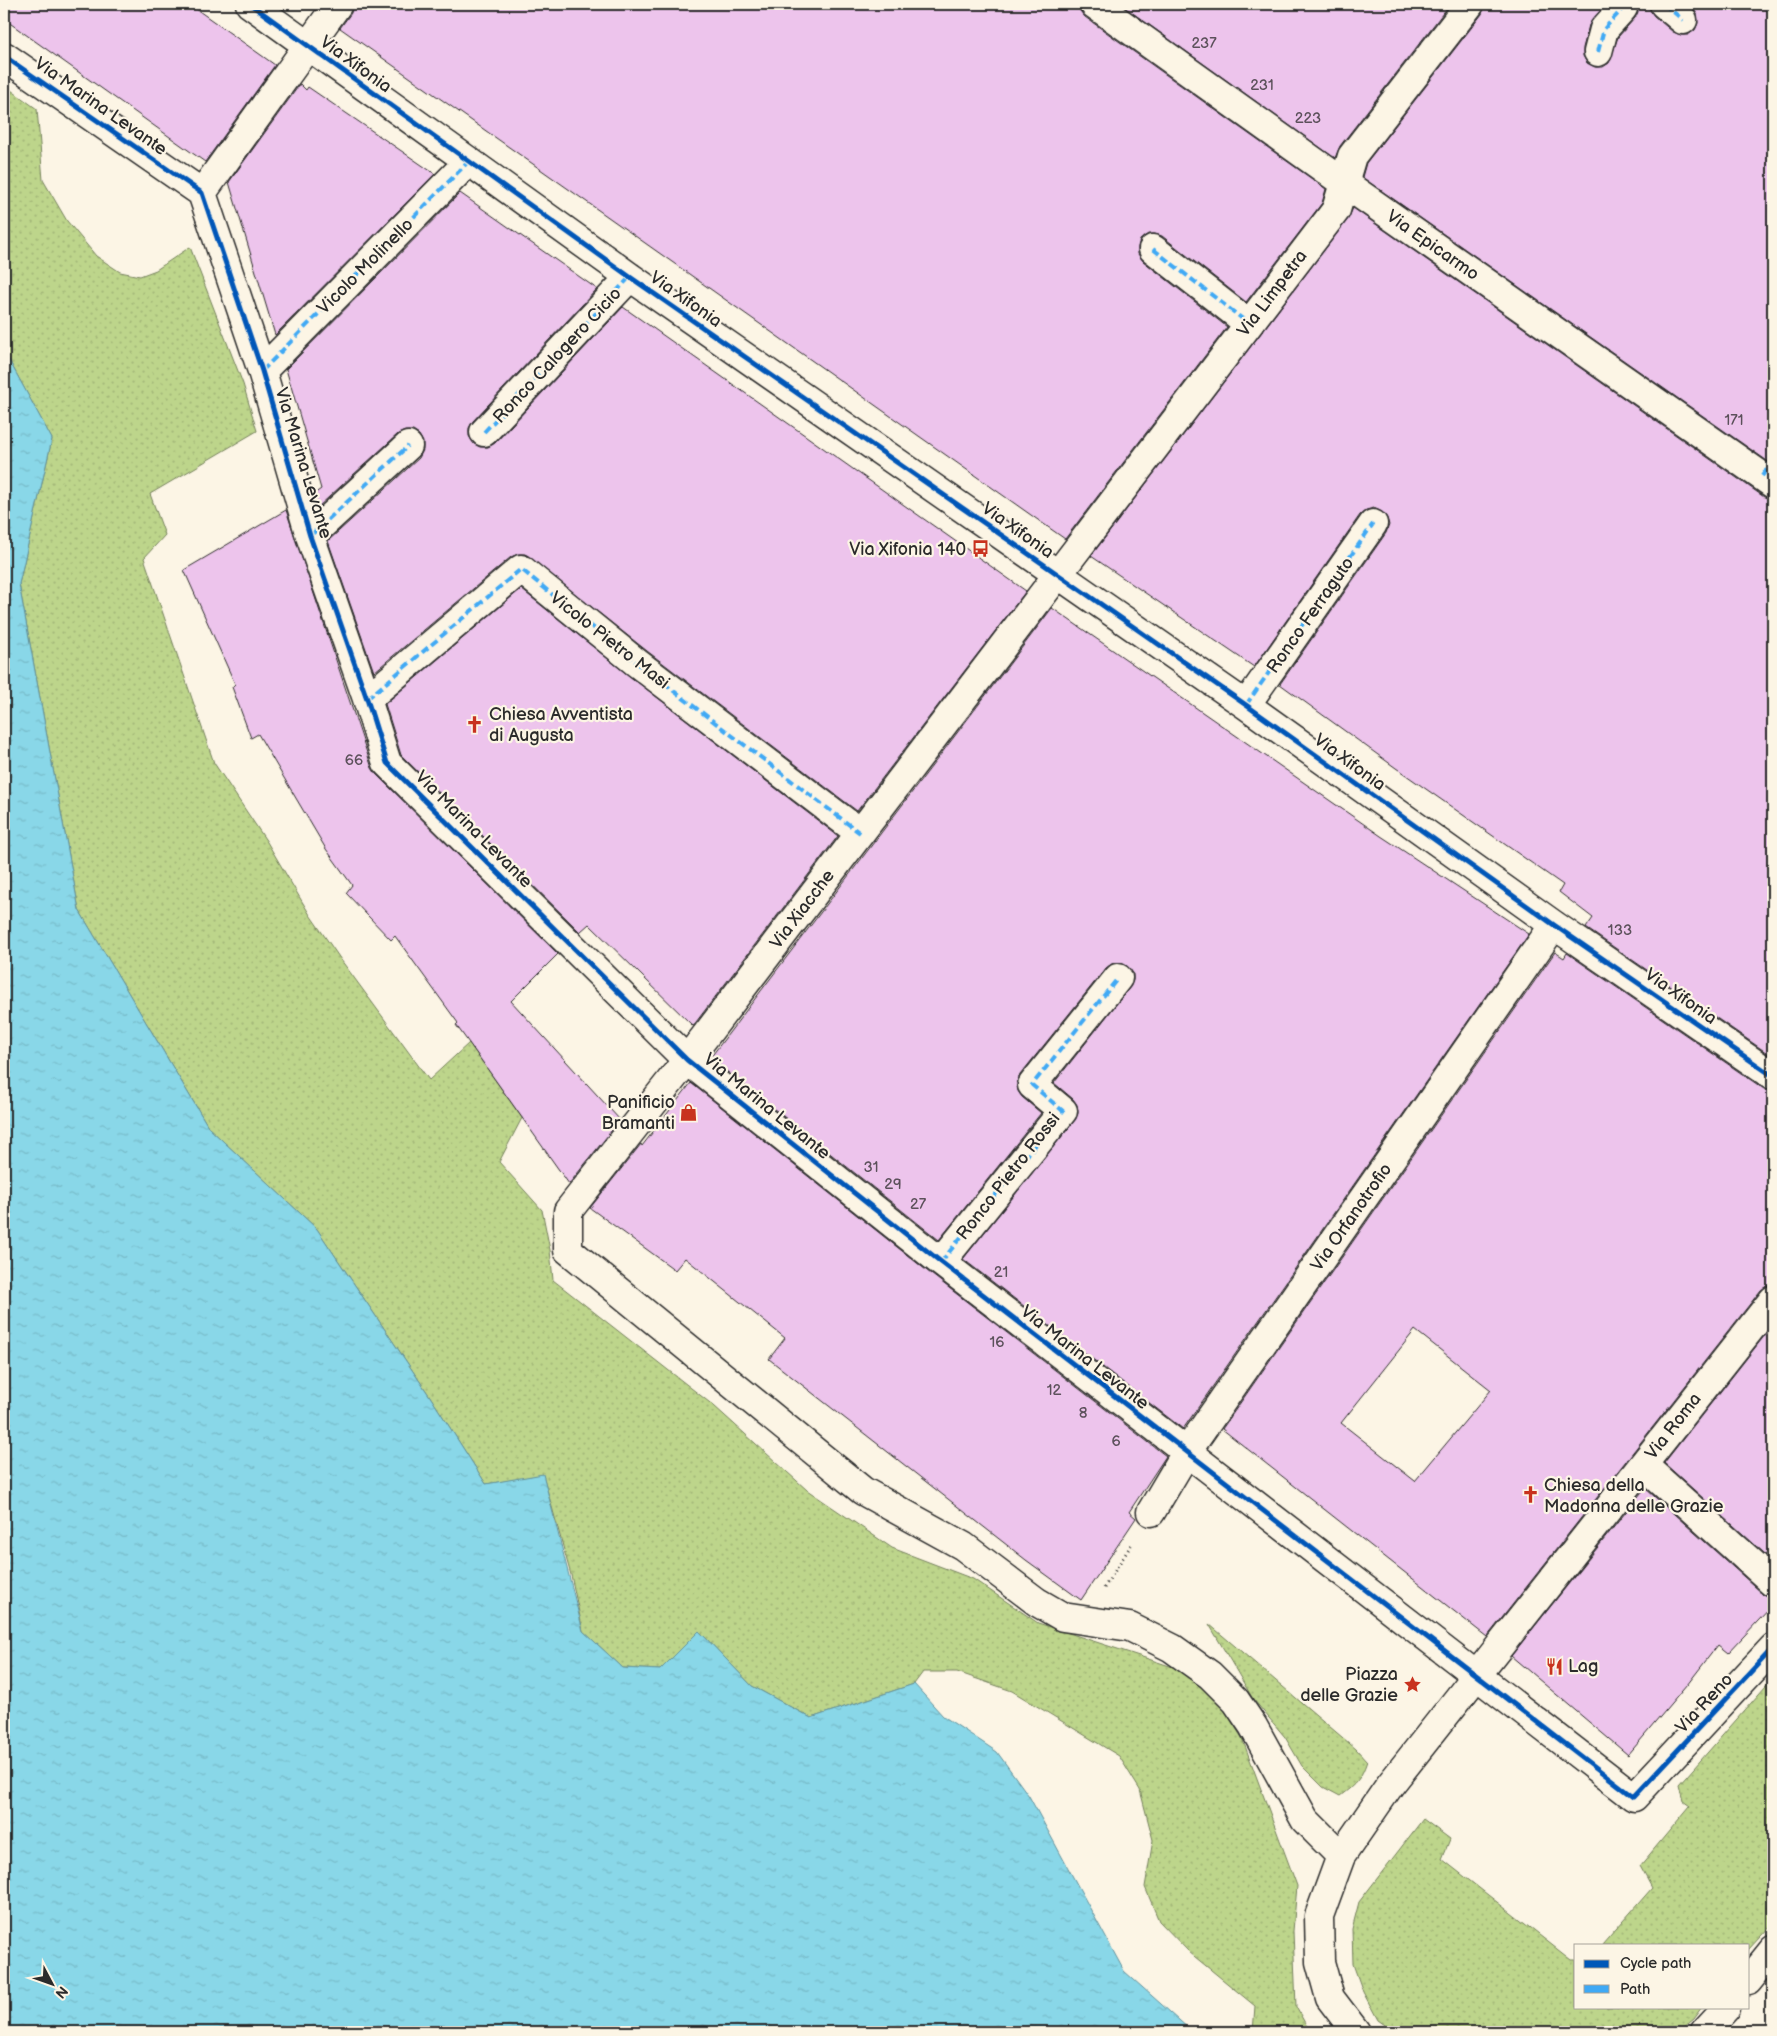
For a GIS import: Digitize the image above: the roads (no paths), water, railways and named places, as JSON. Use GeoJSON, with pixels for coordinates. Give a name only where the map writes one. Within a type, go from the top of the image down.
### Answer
{"type":"FeatureCollection","features":[{"type":"Feature","properties":{"kind":"street","name":"Via Xifonia"},"geometry":{"type":"LineString","coordinates":[[250,4],[630,277],[1246,705],[1554,925],[1773,1076]]}},
{"type":"Feature","properties":{"kind":"street"},"geometry":{"type":"LineString","coordinates":[[202,193],[338,4]]}},
{"type":"Feature","properties":{"kind":"street","name":"Via Epicarmo"},"geometry":{"type":"LineString","coordinates":[[1094,4],[1344,183],[1770,474]]}},
{"type":"Feature","properties":{"kind":"street","name":"Via Limpetra"},"geometry":{"type":"LineString","coordinates":[[1057,574],[1336,210],[1352,156],[1470,4]]}},
{"type":"Feature","properties":{"kind":"street"},"geometry":{"type":"LineString","coordinates":[[1598,52],[1604,29],[1623,8]]}},
{"type":"Feature","properties":{"kind":"street","name":"Via Marina Levante"},"geometry":{"type":"LineString","coordinates":[[4,56],[202,193],[262,371],[310,536],[367,699],[387,763],[686,1060],[1186,1453],[1477,1676]]}},
{"type":"Feature","properties":{"kind":"street","name":"Vicolo Molinello"},"geometry":{"type":"LineString","coordinates":[[262,371],[469,161]]}},
{"type":"Feature","properties":{"kind":"street"},"geometry":{"type":"LineString","coordinates":[[1153,249],[1249,324]]}},
{"type":"Feature","properties":{"kind":"street","name":"Ronco Calogero Cicio"},"geometry":{"type":"LineString","coordinates":[[484,432],[630,277]]}},
{"type":"Feature","properties":{"kind":"street"},"geometry":{"type":"LineString","coordinates":[[310,536],[408,446]]}},
{"type":"Feature","properties":{"kind":"street","name":"Ronco Ferraguto"},"geometry":{"type":"LineString","coordinates":[[1246,705],[1373,524]]}},
{"type":"Feature","properties":{"kind":"street","name":"Vicolo Pietro Masi"},"geometry":{"type":"LineString","coordinates":[[367,699],[520,569],[637,663],[860,833]]}},
{"type":"Feature","properties":{"kind":"street","name":"Via Xiacche"},"geometry":{"type":"LineString","coordinates":[[1057,574],[686,1060],[568,1211],[568,1250],[863,1491],[963,1546],[1037,1602],[1063,1617],[1130,1627],[1172,1648],[1210,1675],[1236,1701],[1253,1726],[1306,1820],[1341,1856]]}},
{"type":"Feature","properties":{"kind":"street","name":"Via Orfanotrofio"},"geometry":{"type":"LineString","coordinates":[[1151,1512],[1186,1453],[1554,925]]}},
{"type":"Feature","properties":{"kind":"street","name":"Ronco Pietro Rossi"},"geometry":{"type":"LineString","coordinates":[[941,1262],[1063,1110],[1032,1085],[1118,978]]}},
{"type":"Feature","properties":{"kind":"street","name":"Via Roma"},"geometry":{"type":"LineString","coordinates":[[1356,2032],[1330,1998],[1320,1962],[1319,1916],[1341,1856],[1390,1785],[1773,1300]]}},
{"type":"Feature","properties":{"kind":"street"},"geometry":{"type":"LineString","coordinates":[[1643,1465],[1773,1582]]}},
{"type":"Feature","properties":{"kind":"street","name":"Via Reno"},"geometry":{"type":"LineString","coordinates":[[1477,1676],[1634,1797],[1773,1648]]}},
{"type":"Feature","properties":{"kind":"street"},"geometry":{"type":"LineString","coordinates":[[1750,1979],[1773,1950]]}},
{"type":"Feature","properties":{"kind":"street"},"geometry":{"type":"LineString","coordinates":[[1704,2032],[1725,2008]]}},
{"type":"Feature","properties":{"kind":"water"},"geometry":{"type":"Polygon","coordinates":[[[4,351],[52,439],[19,584],[79,910],[209,1128],[317,1229],[431,1398],[486,1484],[543,1474],[583,1631],[623,1668],[660,1670],[699,1631],[752,1686],[811,1718],[914,1684],[943,1716],[997,1752],[1029,1796],[1124,1971],[1189,2029],[1190,2032],[4,2032],[4,351]]]}},
{"type":"Feature","properties":{"kind":"place","name":"Via Xifonia 140"},"geometry":{"type":"Point","coordinates":[980,549]}},
{"type":"Feature","properties":{"kind":"place","name":"Chiesa Avventista di Augusta"},"geometry":{"type":"Point","coordinates":[475,724]}},
{"type":"Feature","properties":{"kind":"place","name":"Panificio Bramanti"},"geometry":{"type":"Point","coordinates":[689,1112]}},
{"type":"Feature","properties":{"kind":"place","name":"Chiesa della Madonna delle Grazie"},"geometry":{"type":"Point","coordinates":[1530,1495]}},
{"type":"Feature","properties":{"kind":"place","name":"Lag"},"geometry":{"type":"Point","coordinates":[1554,1666]}},
{"type":"Feature","properties":{"kind":"place","name":"Piazza delle Grazie"},"geometry":{"type":"Point","coordinates":[1412,1684]}}]}
